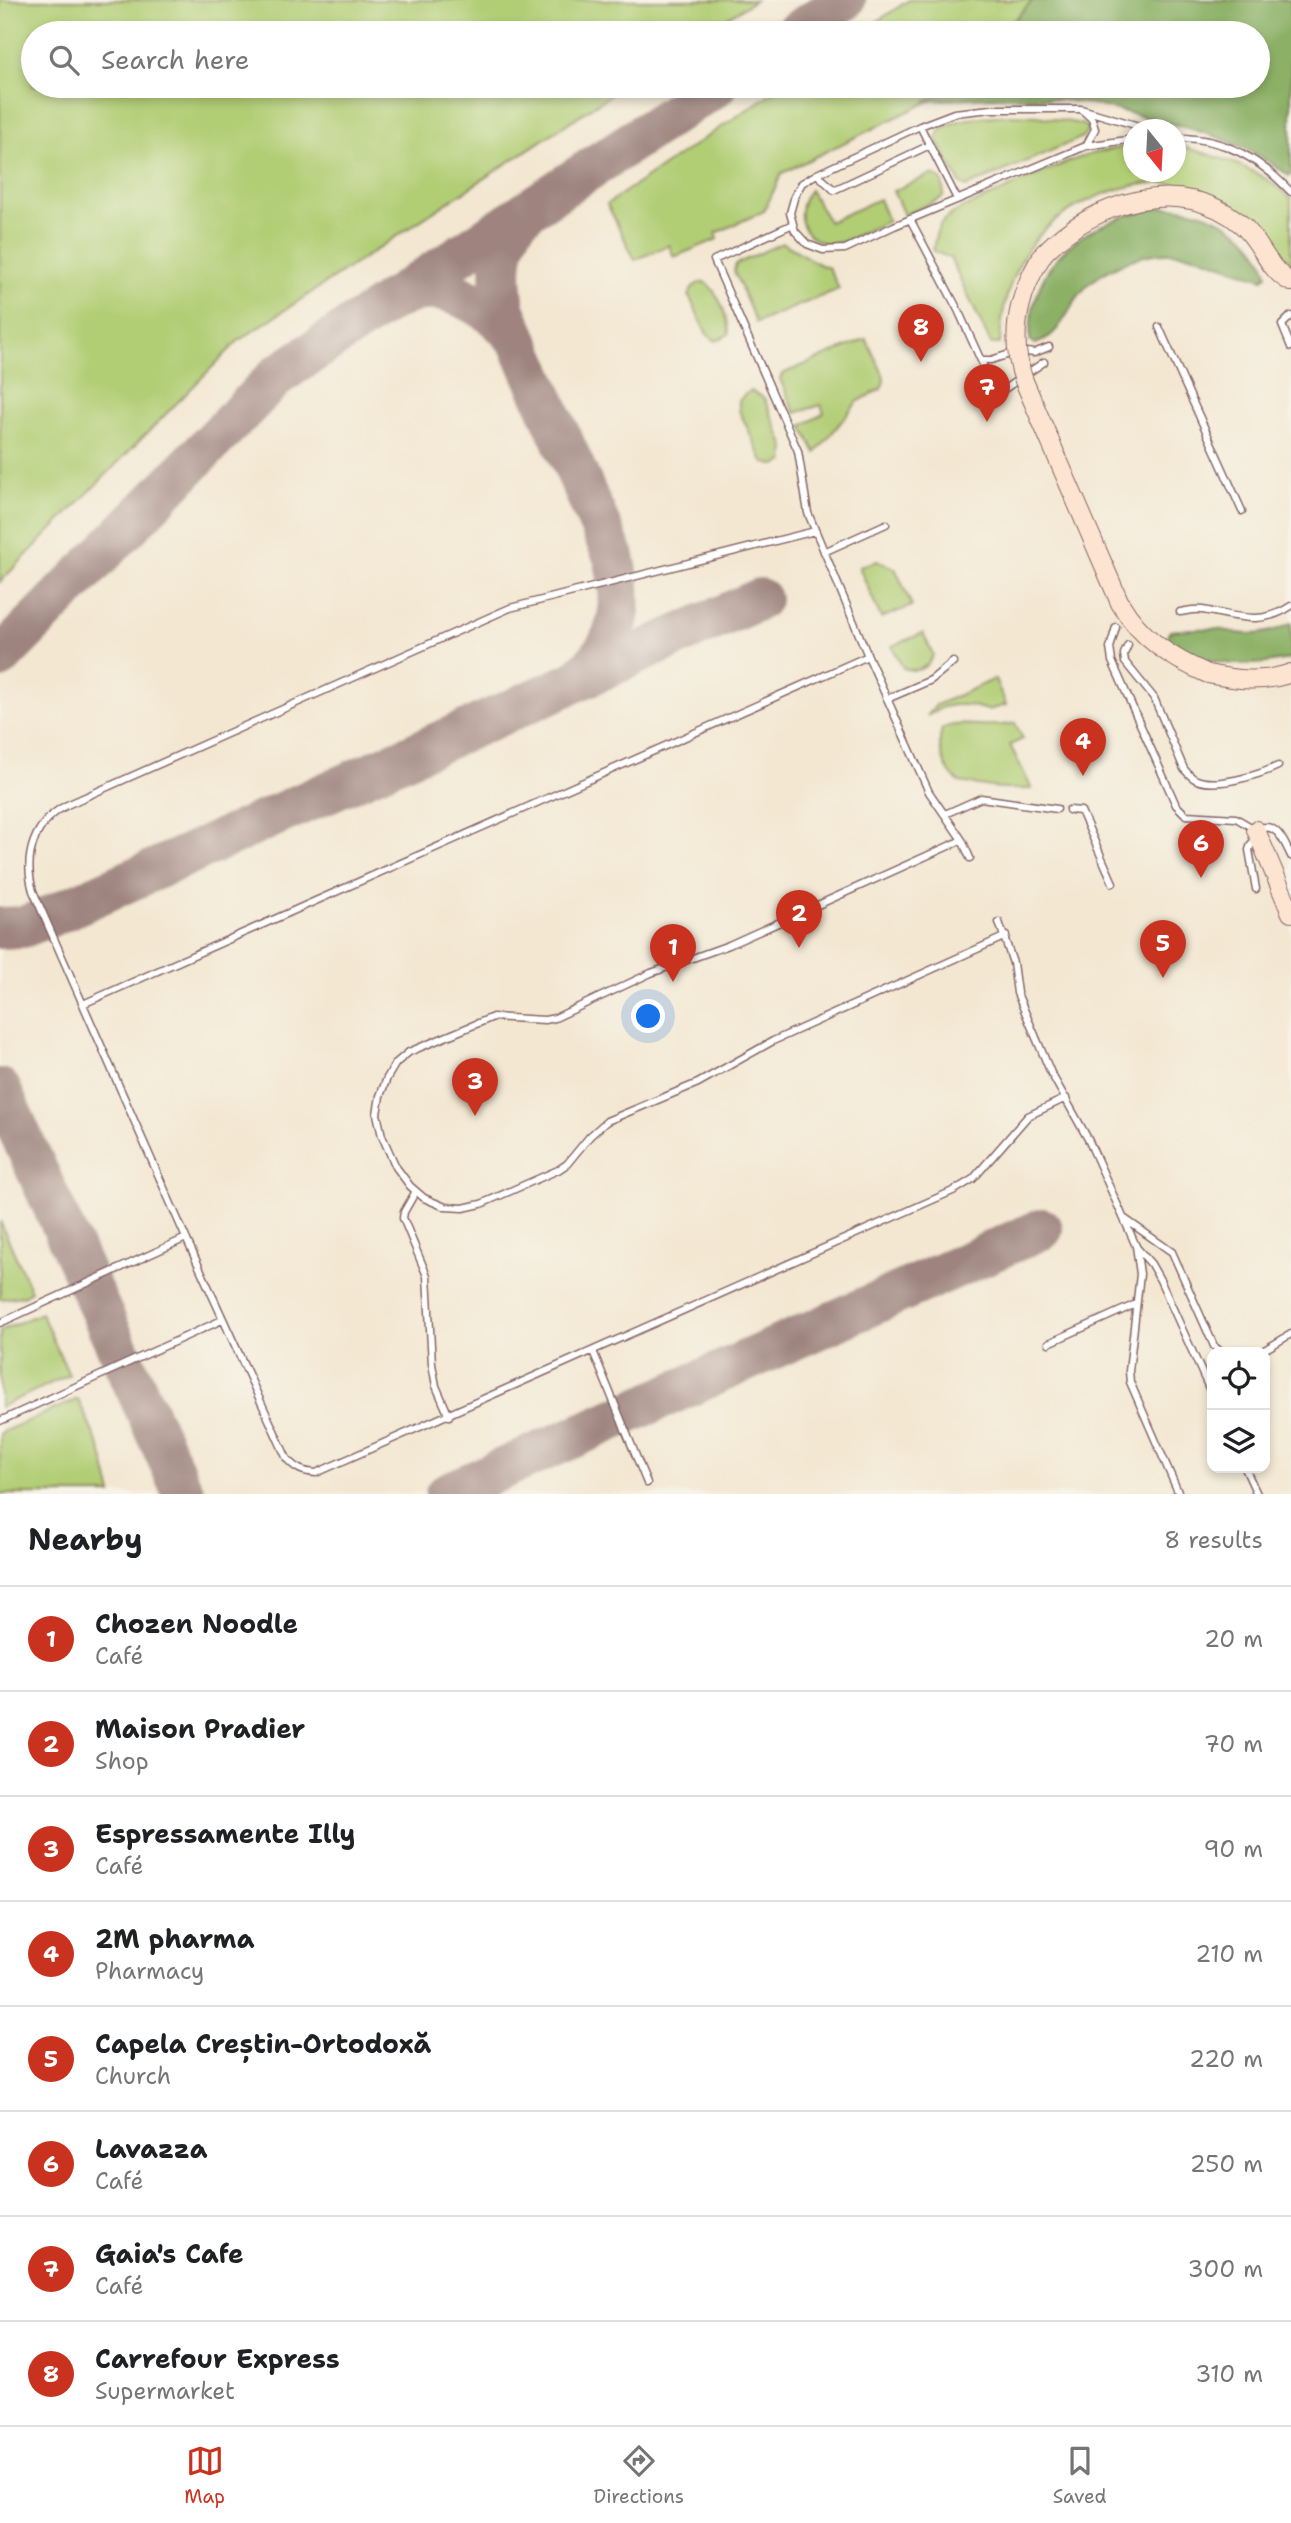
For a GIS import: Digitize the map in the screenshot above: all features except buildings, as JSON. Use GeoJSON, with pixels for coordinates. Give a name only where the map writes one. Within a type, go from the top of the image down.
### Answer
{"type":"FeatureCollection","features":[{"type":"Feature","properties":{"kind":"street"},"geometry":{"type":"LineString","coordinates":[[1291,282],[1278,272],[1251,232],[1212,207],[1175,198],[1142,199],[1101,211],[1068,231],[1044,253],[1032,272],[1018,314],[1015,346],[1024,381],[1129,617],[1156,646],[1208,674],[1243,681],[1291,673]]}},
{"type":"Feature","properties":{"kind":"street"},"geometry":{"type":"LineString","coordinates":[[1258,834],[1291,913]]}},
{"type":"Feature","properties":{"kind":"lane"},"geometry":{"type":"LineString","coordinates":[[1123,121],[1081,109],[991,109],[954,113],[920,126],[802,183],[790,213],[795,231],[807,244],[823,250],[845,249],[1086,146],[1123,140]]}},
{"type":"Feature","properties":{"kind":"lane"},"geometry":{"type":"LineString","coordinates":[[1081,109],[1092,120],[1095,129],[1086,146]]}},
{"type":"Feature","properties":{"kind":"lane"},"geometry":{"type":"LineString","coordinates":[[920,126],[957,199]]}},
{"type":"Feature","properties":{"kind":"lane"},"geometry":{"type":"LineString","coordinates":[[1186,138],[1210,142],[1240,152],[1266,166],[1291,192]]}},
{"type":"Feature","properties":{"kind":"lane"},"geometry":{"type":"LineString","coordinates":[[817,174],[834,190],[930,145]]}},
{"type":"Feature","properties":{"kind":"lane"},"geometry":{"type":"LineString","coordinates":[[911,219],[956,306],[990,382],[998,391],[1044,362]]}},
{"type":"Feature","properties":{"kind":"lane"},"geometry":{"type":"LineString","coordinates":[[793,224],[714,260],[798,451],[808,513],[868,656],[919,772],[962,840],[970,858]]}},
{"type":"Feature","properties":{"kind":"lane"},"geometry":{"type":"LineString","coordinates":[[1291,316],[1282,324],[1291,347]]}},
{"type":"Feature","properties":{"kind":"lane"},"geometry":{"type":"LineString","coordinates":[[1159,327],[1242,511]]}},
{"type":"Feature","properties":{"kind":"lane"},"geometry":{"type":"LineString","coordinates":[[981,360],[991,360],[1019,351],[1034,353],[1049,347]]}},
{"type":"Feature","properties":{"kind":"lane"},"geometry":{"type":"LineString","coordinates":[[824,552],[886,524]]}},
{"type":"Feature","properties":{"kind":"lane"},"geometry":{"type":"LineString","coordinates":[[815,531],[510,608],[57,810],[36,835],[29,854],[29,877],[82,1004],[280,1447],[294,1467],[304,1472],[317,1473],[328,1469],[955,1190],[973,1179],[1028,1116],[1066,1098]]}},
{"type":"Feature","properties":{"kind":"lane"},"geometry":{"type":"LineString","coordinates":[[1180,612],[1200,609],[1244,619],[1277,614],[1291,606]]}},
{"type":"Feature","properties":{"kind":"lane"},"geometry":{"type":"LineString","coordinates":[[1116,627],[1110,648],[1112,661],[1176,806],[1186,815],[1236,818],[1258,834]]}},
{"type":"Feature","properties":{"kind":"lane"},"geometry":{"type":"LineString","coordinates":[[1128,645],[1124,654],[1125,662],[1154,698],[1184,769],[1190,776],[1204,781],[1244,779],[1278,765]]}},
{"type":"Feature","properties":{"kind":"lane"},"geometry":{"type":"LineString","coordinates":[[82,1004],[868,656]]}},
{"type":"Feature","properties":{"kind":"lane"},"geometry":{"type":"LineString","coordinates":[[887,699],[931,680],[953,662]]}},
{"type":"Feature","properties":{"kind":"lane"},"geometry":{"type":"LineString","coordinates":[[945,814],[981,797],[1057,809]]}},
{"type":"Feature","properties":{"kind":"lane"},"geometry":{"type":"LineString","coordinates":[[1069,810],[1081,811],[1114,883]]}},
{"type":"Feature","properties":{"kind":"lane"},"geometry":{"type":"LineString","coordinates":[[1256,889],[1249,850],[1258,834],[1269,826],[1278,833],[1291,856]]}},
{"type":"Feature","properties":{"kind":"lane"},"geometry":{"type":"LineString","coordinates":[[962,840],[729,945],[652,973],[555,1018],[545,1020],[493,1017],[475,1022],[409,1052],[396,1063],[387,1078],[377,1114],[382,1136],[396,1167],[424,1198],[445,1207],[463,1208],[481,1204],[568,1164],[590,1136],[607,1121],[698,1083],[773,1041],[1006,936]]}},
{"type":"Feature","properties":{"kind":"lane"},"geometry":{"type":"LineString","coordinates":[[999,922],[1006,936],[1013,963],[1017,993],[1051,1073],[1088,1139],[1136,1247],[1140,1274],[1130,1382],[1179,1494]]}},
{"type":"Feature","properties":{"kind":"lane"},"geometry":{"type":"LineString","coordinates":[[416,1191],[403,1218],[427,1276],[432,1364],[436,1386],[449,1416]]}},
{"type":"Feature","properties":{"kind":"lane"},"geometry":{"type":"LineString","coordinates":[[1124,1219],[1172,1252],[1214,1347]]}},
{"type":"Feature","properties":{"kind":"lane"},"geometry":{"type":"LineString","coordinates":[[0,1323],[186,1238]]}},
{"type":"Feature","properties":{"kind":"lane"},"geometry":{"type":"LineString","coordinates":[[1136,1247],[1151,1264],[1160,1280],[1207,1384]]}},
{"type":"Feature","properties":{"kind":"lane"},"geometry":{"type":"LineString","coordinates":[[1049,1343],[1136,1304]]}},
{"type":"Feature","properties":{"kind":"lane"},"geometry":{"type":"LineString","coordinates":[[0,1421],[222,1320]]}},
{"type":"Feature","properties":{"kind":"lane"},"geometry":{"type":"LineString","coordinates":[[1269,1347],[1291,1334]]}},
{"type":"Feature","properties":{"kind":"lane"},"geometry":{"type":"LineString","coordinates":[[593,1351],[647,1483]]}},
{"type":"Feature","properties":{"kind":"lane"},"geometry":{"type":"LineString","coordinates":[[1247,1473],[1257,1494]]}},
{"type":"Feature","properties":{"kind":"green space"},"geometry":{"type":"Polygon","coordinates":[[[0,0],[755,0],[723,21],[21,21],[21,98],[606,98],[238,341],[0,582],[0,0]]]}},
{"type":"Feature","properties":{"kind":"green space"},"geometry":{"type":"Polygon","coordinates":[[[909,0],[1033,0],[1013,21],[878,21],[909,0]]]}},
{"type":"Feature","properties":{"kind":"green space"},"geometry":{"type":"Polygon","coordinates":[[[1033,0],[1291,0],[1289,176],[1243,147],[1186,128],[1186,119],[1151,119],[1090,104],[1028,98],[1270,98],[1270,21],[1013,21],[1033,0]]]}},
{"type":"Feature","properties":{"kind":"green space"},"geometry":{"type":"Polygon","coordinates":[[[764,98],[935,98],[782,173],[764,211],[716,233],[718,239],[674,257],[669,245],[635,260],[607,204],[764,98]]]}},
{"type":"Feature","properties":{"kind":"green space"},"geometry":{"type":"Polygon","coordinates":[[[933,98],[965,98],[924,102],[933,98]]]}},
{"type":"Feature","properties":{"kind":"green space"},"geometry":{"type":"Polygon","coordinates":[[[1008,115],[1037,116],[1081,124],[1087,127],[1087,132],[1081,138],[966,187],[960,183],[937,140],[939,132],[965,120],[1008,115]]]}},
{"type":"Feature","properties":{"kind":"green space"},"geometry":{"type":"Polygon","coordinates":[[[1123,147],[1123,182],[1186,182],[1186,148],[1241,166],[1267,180],[1291,199],[1291,264],[1258,224],[1234,206],[1216,197],[1189,187],[1166,183],[1123,188],[1087,201],[1040,234],[1022,259],[1011,282],[1004,306],[1000,344],[991,344],[950,258],[933,251],[941,224],[960,210],[1060,165],[1123,147]]]}},
{"type":"Feature","properties":{"kind":"green space"},"geometry":{"type":"Polygon","coordinates":[[[932,174],[942,180],[944,195],[904,215],[893,191],[932,174]]]}},
{"type":"Feature","properties":{"kind":"green space"},"geometry":{"type":"Polygon","coordinates":[[[810,190],[829,222],[879,199],[888,221],[842,242],[820,241],[811,237],[801,221],[804,200],[810,190]]]}},
{"type":"Feature","properties":{"kind":"green space"},"geometry":{"type":"Polygon","coordinates":[[[1163,207],[1196,211],[1227,224],[1252,245],[1267,275],[1263,279],[1192,255],[1159,253],[1140,257],[1096,278],[1081,292],[1065,319],[1050,336],[1035,344],[1030,340],[1033,311],[1040,286],[1052,264],[1068,247],[1111,221],[1163,207]]]}},
{"type":"Feature","properties":{"kind":"green space"},"geometry":{"type":"Polygon","coordinates":[[[782,243],[829,268],[839,289],[756,323],[734,271],[736,264],[782,243]]]}},
{"type":"Feature","properties":{"kind":"green space"},"geometry":{"type":"Polygon","coordinates":[[[705,282],[718,298],[729,328],[729,334],[716,341],[707,334],[689,296],[694,286],[705,282]]]}},
{"type":"Feature","properties":{"kind":"green space"},"geometry":{"type":"Polygon","coordinates":[[[866,339],[883,374],[881,389],[857,402],[816,453],[802,426],[824,413],[821,405],[795,413],[780,379],[782,374],[866,339]]]}},
{"type":"Feature","properties":{"kind":"green space"},"geometry":{"type":"Polygon","coordinates":[[[751,391],[764,398],[785,447],[784,461],[778,464],[771,465],[763,461],[739,410],[739,401],[751,391]]]}},
{"type":"Feature","properties":{"kind":"green space"},"geometry":{"type":"Polygon","coordinates":[[[877,561],[895,568],[912,606],[881,618],[859,567],[877,561]]]}},
{"type":"Feature","properties":{"kind":"green space"},"geometry":{"type":"Polygon","coordinates":[[[1291,623],[1291,658],[1259,664],[1209,660],[1179,648],[1166,638],[1170,631],[1192,629],[1258,634],[1291,623]]]}},
{"type":"Feature","properties":{"kind":"green space"},"geometry":{"type":"Polygon","coordinates":[[[923,633],[933,655],[931,660],[921,669],[903,668],[892,646],[923,633]]]}},
{"type":"Feature","properties":{"kind":"green space"},"geometry":{"type":"Polygon","coordinates":[[[995,679],[1006,705],[988,710],[954,705],[943,707],[927,716],[936,705],[995,679]]]}},
{"type":"Feature","properties":{"kind":"green space"},"geometry":{"type":"Polygon","coordinates":[[[1015,723],[1023,739],[1010,745],[1032,789],[1005,789],[959,782],[945,765],[940,743],[942,729],[957,725],[1015,723]]]}},
{"type":"Feature","properties":{"kind":"green space"},"geometry":{"type":"Polygon","coordinates":[[[0,1221],[31,1291],[23,1296],[0,1299],[0,1221]]]}},
{"type":"Feature","properties":{"kind":"green space"},"geometry":{"type":"Polygon","coordinates":[[[41,1313],[69,1375],[0,1407],[0,1331],[41,1313]]]}},
{"type":"Feature","properties":{"kind":"green space"},"geometry":{"type":"Polygon","coordinates":[[[78,1399],[102,1453],[112,1494],[0,1494],[0,1433],[78,1399]]]}},
{"type":"Feature","properties":{"kind":"taxiway"},"geometry":{"type":"LineString","coordinates":[[813,21],[845,0]]}},
{"type":"Feature","properties":{"kind":"taxiway"},"geometry":{"type":"LineString","coordinates":[[0,658],[278,375],[698,98]]}},
{"type":"Feature","properties":{"kind":"taxiway"},"geometry":{"type":"LineString","coordinates":[[525,213],[509,234],[502,259],[505,311],[614,557],[620,592],[617,623],[612,638],[593,665],[579,678]]}},
{"type":"Feature","properties":{"kind":"taxiway"},"geometry":{"type":"LineString","coordinates":[[400,297],[416,291],[432,290],[463,297],[492,314],[515,337]]}},
{"type":"Feature","properties":{"kind":"taxiway"},"geometry":{"type":"LineString","coordinates":[[0,928],[23,927],[46,918],[760,599]]}},
{"type":"Feature","properties":{"kind":"taxiway"},"geometry":{"type":"LineString","coordinates":[[0,1089],[184,1494]]}},
{"type":"Feature","properties":{"kind":"taxiway"},"geometry":{"type":"LineString","coordinates":[[446,1494],[1042,1229]]}},
{"type":"Feature","properties":{"kind":"place","name":"Carrefour Express"},"geometry":{"type":"Point","coordinates":[921,362]}},
{"type":"Feature","properties":{"kind":"place","name":"Gaia's Cafe"},"geometry":{"type":"Point","coordinates":[987,422]}},
{"type":"Feature","properties":{"kind":"place","name":"2M pharma"},"geometry":{"type":"Point","coordinates":[1083,776]}},
{"type":"Feature","properties":{"kind":"place","name":"Lavazza"},"geometry":{"type":"Point","coordinates":[1201,878]}},
{"type":"Feature","properties":{"kind":"place","name":"Maison Pradier"},"geometry":{"type":"Point","coordinates":[799,948]}},
{"type":"Feature","properties":{"kind":"place","name":"Capela Creștin-Ortodoxă"},"geometry":{"type":"Point","coordinates":[1163,978]}},
{"type":"Feature","properties":{"kind":"place","name":"Chozen Noodle"},"geometry":{"type":"Point","coordinates":[673,982]}},
{"type":"Feature","properties":{"kind":"place","name":"Espressamente Illy"},"geometry":{"type":"Point","coordinates":[475,1116]}}]}
